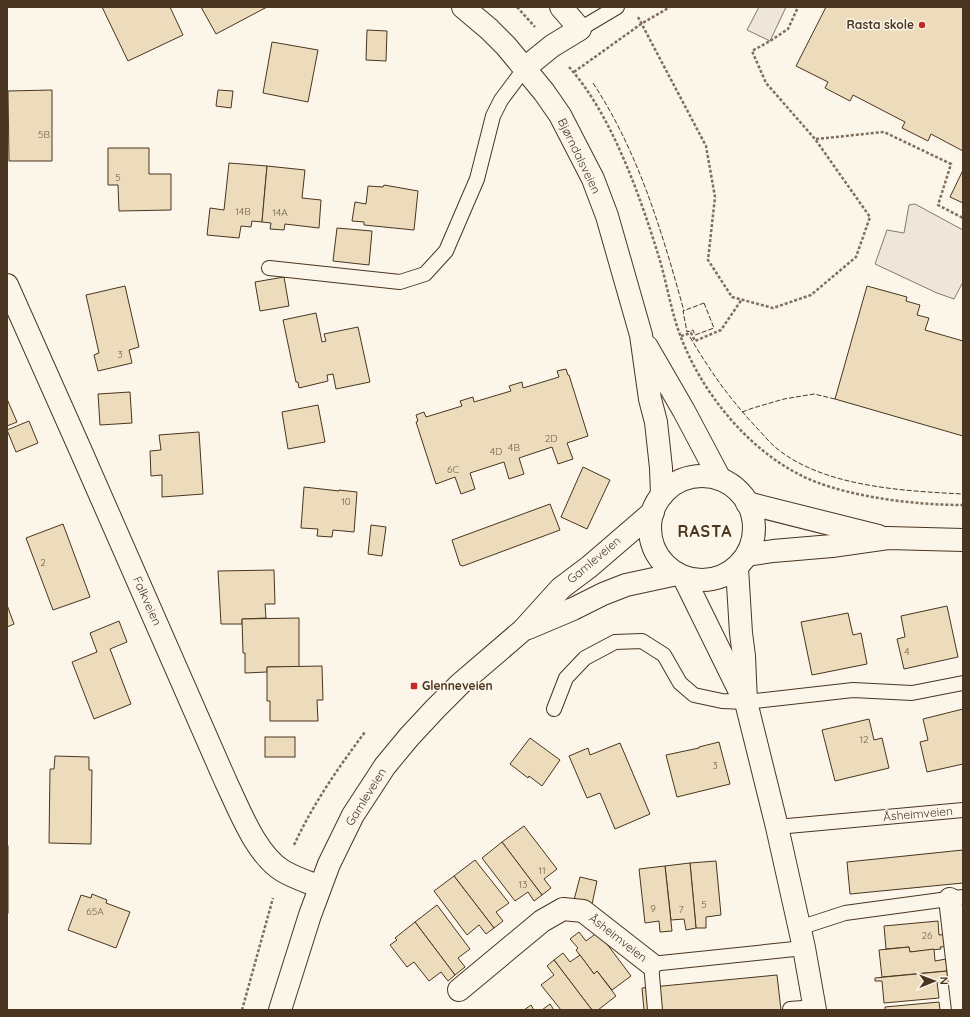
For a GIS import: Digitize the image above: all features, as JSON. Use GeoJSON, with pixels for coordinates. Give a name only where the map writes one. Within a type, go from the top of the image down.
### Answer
{"type":"FeatureCollection","features":[{"type":"Feature","properties":{"kind":"street","name":"Bjørndalsveien"},"geometry":{"type":"LineString","coordinates":[[463,7],[489,29],[525,68],[544,92],[560,115],[593,179],[607,216],[640,335],[650,399],[656,422],[661,468],[657,504]]}},
{"type":"Feature","properties":{"kind":"street"},"geometry":{"type":"LineString","coordinates":[[525,68],[552,46],[580,29],[561,7]]}},
{"type":"Feature","properties":{"kind":"street","name":"Falkveien"},"geometry":{"type":"LineString","coordinates":[[7,285],[87,463],[226,782],[246,823],[259,848],[282,871],[320,887]]}},
{"type":"Feature","properties":{"kind":"street","name":"Bjørndalsveien"},"geometry":{"type":"LineString","coordinates":[[640,335],[684,411],[720,479]]}},
{"type":"Feature","properties":{"kind":"street","name":"Gamleveien"},"geometry":{"type":"LineString","coordinates":[[280,1010],[310,915],[329,864],[353,815],[385,766],[409,737],[460,684],[524,630],[561,588],[589,566],[657,504],[674,485],[688,478],[704,476],[720,479],[731,485],[748,503],[753,515],[754,529],[752,543],[742,561],[725,575],[712,580],[698,580],[681,576],[626,585],[524,630]]}},
{"type":"Feature","properties":{"kind":"street","name":"Gamleveien"},"geometry":{"type":"LineString","coordinates":[[748,503],[888,538]]}},
{"type":"Feature","properties":{"kind":"street"},"geometry":{"type":"LineString","coordinates":[[657,504],[650,526],[651,541],[657,554],[666,566],[681,576],[746,702]]}},
{"type":"Feature","properties":{"kind":"street","name":"Gamleveien"},"geometry":{"type":"LineString","coordinates":[[742,561],[773,551],[832,546],[888,538],[963,540]]}},
{"type":"Feature","properties":{"kind":"street"},"geometry":{"type":"LineString","coordinates":[[742,561],[741,633],[744,656],[746,702],[778,827],[802,938],[815,1008]]}},
{"type":"Feature","properties":{"kind":"street"},"geometry":{"type":"LineString","coordinates":[[956,898],[963,1010]]}},
{"type":"Feature","properties":{"kind":"street","name":"Åsheimveien"},"geometry":{"type":"LineString","coordinates":[[459,990],[542,921],[562,910],[583,911],[651,964]]}},
{"type":"Feature","properties":{"kind":"lane"},"geometry":{"type":"LineString","coordinates":[[580,29],[617,7]]}},
{"type":"Feature","properties":{"kind":"lane"},"geometry":{"type":"LineString","coordinates":[[269,268],[400,282],[425,274],[446,251],[477,179],[493,116],[501,100],[525,68]]}},
{"type":"Feature","properties":{"kind":"lane"},"geometry":{"type":"LineString","coordinates":[[554,709],[566,678],[584,658],[615,642],[642,641],[664,655],[680,683],[694,695],[722,701],[746,702],[853,690],[912,693],[963,683]]}},
{"type":"Feature","properties":{"kind":"lane","name":"Åsheimveien"},"geometry":{"type":"LineString","coordinates":[[778,827],[963,810]]}},
{"type":"Feature","properties":{"kind":"lane","name":"Åsheimveien"},"geometry":{"type":"LineString","coordinates":[[651,964],[802,938],[845,913],[956,898]]}},
{"type":"Feature","properties":{"kind":"lane"},"geometry":{"type":"LineString","coordinates":[[651,964],[654,1010]]}},
{"type":"Feature","properties":{"kind":"lane"},"geometry":{"type":"LineString","coordinates":[[790,1010],[815,1008]]}},
{"type":"Feature","properties":{"kind":"path"},"geometry":{"type":"LineString","coordinates":[[574,72],[641,24],[670,7]]}},
{"type":"Feature","properties":{"kind":"path"},"geometry":{"type":"LineString","coordinates":[[636,13],[706,146],[715,197],[708,260],[732,297],[772,308],[811,295],[856,257],[870,217],[815,139],[766,83],[752,51],[788,29],[798,7]]}},
{"type":"Feature","properties":{"kind":"path"},"geometry":{"type":"LineString","coordinates":[[815,139],[884,132],[951,164],[938,205],[963,218]]}},
{"type":"Feature","properties":{"kind":"path"},"geometry":{"type":"LineString","coordinates":[[681,336],[691,333],[696,341],[721,330],[742,299]]}},
{"type":"Feature","properties":{"kind":"path"},"geometry":{"type":"LineString","coordinates":[[715,398],[732,421],[778,462],[798,474],[816,482],[877,497],[910,502],[963,505]]}},
{"type":"Feature","properties":{"kind":"shaded area"},"geometry":{"type":"Polygon","coordinates":[[[759,7],[786,7],[770,41],[747,30],[759,7]]]}},
{"type":"Feature","properties":{"kind":"shaded area"},"geometry":{"type":"Polygon","coordinates":[[[915,204],[963,230],[963,282],[954,299],[937,293],[875,264],[887,230],[904,233],[909,205],[915,204]]]}},
{"type":"Feature","properties":{"kind":"building"},"geometry":{"type":"Polygon","coordinates":[[[102,7],[170,7],[183,35],[128,61],[102,7]]]}},
{"type":"Feature","properties":{"kind":"building"},"geometry":{"type":"Polygon","coordinates":[[[201,7],[267,7],[216,34],[201,7]]]}},
{"type":"Feature","properties":{"kind":"building"},"geometry":{"type":"Polygon","coordinates":[[[826,7],[963,7],[963,151],[931,134],[928,141],[902,128],[905,122],[853,95],[850,101],[825,88],[828,82],[796,66],[826,7]]]}},
{"type":"Feature","properties":{"kind":"building"},"geometry":{"type":"Polygon","coordinates":[[[367,30],[387,31],[386,61],[366,60],[367,30]]]}},
{"type":"Feature","properties":{"kind":"building"},"geometry":{"type":"Polygon","coordinates":[[[272,42],[318,50],[308,102],[263,93],[272,42]]]}},
{"type":"Feature","properties":{"kind":"building"},"geometry":{"type":"Polygon","coordinates":[[[52,90],[52,161],[9,161],[8,91],[52,90]]]}},
{"type":"Feature","properties":{"kind":"building"},"geometry":{"type":"Polygon","coordinates":[[[218,90],[233,91],[231,108],[216,106],[218,90]]]}},
{"type":"Feature","properties":{"kind":"building"},"geometry":{"type":"Polygon","coordinates":[[[108,148],[149,148],[149,174],[171,174],[171,210],[119,211],[118,185],[108,185],[108,148]]]}},
{"type":"Feature","properties":{"kind":"building"},"geometry":{"type":"Polygon","coordinates":[[[229,163],[267,166],[262,222],[252,221],[251,227],[241,226],[239,238],[207,235],[210,208],[224,210],[229,163]]]}},
{"type":"Feature","properties":{"kind":"building"},"geometry":{"type":"Polygon","coordinates":[[[267,166],[305,170],[302,198],[321,200],[319,228],[285,224],[284,230],[270,229],[271,223],[262,222],[267,166]]]}},
{"type":"Feature","properties":{"kind":"building"},"geometry":{"type":"Polygon","coordinates":[[[963,170],[963,203],[950,197],[963,170]]]}},
{"type":"Feature","properties":{"kind":"building"},"geometry":{"type":"Polygon","coordinates":[[[384,185],[418,191],[414,230],[364,225],[364,222],[352,221],[355,202],[366,204],[368,186],[383,187],[384,185]]]}},
{"type":"Feature","properties":{"kind":"building"},"geometry":{"type":"Polygon","coordinates":[[[337,228],[372,231],[369,265],[333,261],[337,228]]]}},
{"type":"Feature","properties":{"kind":"building"},"geometry":{"type":"Polygon","coordinates":[[[284,277],[289,306],[260,311],[255,282],[284,277]]]}},
{"type":"Feature","properties":{"kind":"building"},"geometry":{"type":"Polygon","coordinates":[[[125,286],[139,347],[129,350],[132,363],[98,371],[94,355],[99,353],[86,295],[125,286]]]}},
{"type":"Feature","properties":{"kind":"building"},"geometry":{"type":"Polygon","coordinates":[[[867,286],[907,297],[906,301],[920,305],[917,315],[929,318],[925,330],[963,341],[963,436],[835,399],[867,286]]]}},
{"type":"Feature","properties":{"kind":"building"},"geometry":{"type":"Polygon","coordinates":[[[316,313],[322,342],[326,341],[324,334],[358,327],[370,382],[336,389],[333,374],[327,375],[328,381],[299,388],[298,382],[296,382],[283,320],[316,313]]]}},
{"type":"Feature","properties":{"kind":"building"},"geometry":{"type":"Polygon","coordinates":[[[566,369],[588,436],[567,443],[573,459],[558,464],[552,447],[519,458],[524,474],[509,479],[504,462],[470,473],[475,489],[461,494],[455,477],[436,484],[416,422],[418,421],[416,415],[424,412],[426,417],[462,406],[460,401],[473,397],[474,402],[511,391],[509,386],[522,382],[523,388],[559,377],[557,371],[566,369]]]}},
{"type":"Feature","properties":{"kind":"building"},"geometry":{"type":"Polygon","coordinates":[[[130,392],[132,423],[100,425],[98,394],[130,392]]]}},
{"type":"Feature","properties":{"kind":"building"},"geometry":{"type":"Polygon","coordinates":[[[7,399],[17,422],[7,426],[7,399]]]}},
{"type":"Feature","properties":{"kind":"building"},"geometry":{"type":"Polygon","coordinates":[[[318,405],[325,442],[288,449],[282,412],[318,405]]]}},
{"type":"Feature","properties":{"kind":"building"},"geometry":{"type":"Polygon","coordinates":[[[29,421],[38,443],[16,452],[7,430],[29,421]]]}},
{"type":"Feature","properties":{"kind":"building"},"geometry":{"type":"Polygon","coordinates":[[[199,432],[203,494],[162,497],[162,475],[151,476],[150,451],[161,450],[159,435],[199,432]]]}},
{"type":"Feature","properties":{"kind":"building"},"geometry":{"type":"Polygon","coordinates":[[[583,467],[610,480],[587,529],[561,517],[583,467]]]}},
{"type":"Feature","properties":{"kind":"building"},"geometry":{"type":"Polygon","coordinates":[[[304,487],[357,492],[354,532],[333,530],[332,537],[317,536],[318,529],[301,528],[304,487]]]}},
{"type":"Feature","properties":{"kind":"building"},"geometry":{"type":"Polygon","coordinates":[[[550,504],[560,530],[463,566],[460,565],[452,540],[550,504]]]}},
{"type":"Feature","properties":{"kind":"building"},"geometry":{"type":"Polygon","coordinates":[[[63,524],[90,597],[53,610],[26,538],[63,524]]]}},
{"type":"Feature","properties":{"kind":"building"},"geometry":{"type":"Polygon","coordinates":[[[371,525],[386,527],[382,556],[368,554],[371,525]]]}},
{"type":"Feature","properties":{"kind":"building"},"geometry":{"type":"Polygon","coordinates":[[[274,570],[275,604],[265,604],[266,618],[242,619],[242,624],[221,624],[218,571],[274,570]]]}},
{"type":"Feature","properties":{"kind":"building"},"geometry":{"type":"Polygon","coordinates":[[[7,605],[14,624],[7,627],[7,605]]]}},
{"type":"Feature","properties":{"kind":"building"},"geometry":{"type":"Polygon","coordinates":[[[947,606],[958,657],[904,669],[897,639],[905,637],[901,616],[947,606]]]}},
{"type":"Feature","properties":{"kind":"building"},"geometry":{"type":"Polygon","coordinates":[[[848,613],[853,635],[861,633],[867,664],[812,675],[801,622],[848,613]]]}},
{"type":"Feature","properties":{"kind":"building"},"geometry":{"type":"Polygon","coordinates":[[[299,618],[299,667],[267,667],[267,672],[245,673],[242,619],[299,618]]]}},
{"type":"Feature","properties":{"kind":"building"},"geometry":{"type":"Polygon","coordinates":[[[119,621],[127,642],[110,649],[131,704],[94,719],[72,662],[97,652],[90,633],[119,621]]]}},
{"type":"Feature","properties":{"kind":"building"},"geometry":{"type":"Polygon","coordinates":[[[322,666],[323,700],[317,700],[318,721],[270,721],[270,701],[267,701],[267,667],[322,666]]]}},
{"type":"Feature","properties":{"kind":"building"},"geometry":{"type":"Polygon","coordinates":[[[963,709],[963,764],[927,772],[920,742],[928,740],[923,719],[963,709]]]}},
{"type":"Feature","properties":{"kind":"building"},"geometry":{"type":"Polygon","coordinates":[[[869,719],[874,740],[882,738],[889,768],[835,781],[822,730],[869,719]]]}},
{"type":"Feature","properties":{"kind":"building"},"geometry":{"type":"Polygon","coordinates":[[[265,737],[295,737],[295,757],[265,757],[265,737]]]}},
{"type":"Feature","properties":{"kind":"building"},"geometry":{"type":"Polygon","coordinates":[[[530,738],[560,760],[542,786],[529,776],[528,778],[510,764],[530,738]]]}},
{"type":"Feature","properties":{"kind":"building"},"geometry":{"type":"Polygon","coordinates":[[[719,742],[730,784],[677,797],[666,755],[719,742]]]}},
{"type":"Feature","properties":{"kind":"building"},"geometry":{"type":"Polygon","coordinates":[[[620,743],[650,814],[615,829],[600,793],[587,798],[569,756],[588,748],[590,755],[620,743]]]}},
{"type":"Feature","properties":{"kind":"building"},"geometry":{"type":"Polygon","coordinates":[[[55,756],[89,757],[89,770],[92,770],[91,844],[49,843],[50,769],[54,769],[55,756]]]}},
{"type":"Feature","properties":{"kind":"building"},"geometry":{"type":"Polygon","coordinates":[[[524,826],[557,869],[544,879],[551,888],[542,895],[502,842],[524,826]]]}},
{"type":"Feature","properties":{"kind":"building"},"geometry":{"type":"Polygon","coordinates":[[[502,842],[542,895],[534,901],[528,892],[515,901],[482,858],[502,842]]]}},
{"type":"Feature","properties":{"kind":"building"},"geometry":{"type":"Polygon","coordinates":[[[8,846],[8,913],[7,913],[8,846]]]}},
{"type":"Feature","properties":{"kind":"building"},"geometry":{"type":"Polygon","coordinates":[[[963,850],[963,883],[850,894],[847,862],[963,850]]]}},
{"type":"Feature","properties":{"kind":"building"},"geometry":{"type":"Polygon","coordinates":[[[475,860],[509,903],[496,912],[503,921],[494,928],[454,876],[475,860]]]}},
{"type":"Feature","properties":{"kind":"building"},"geometry":{"type":"Polygon","coordinates":[[[716,861],[721,915],[706,917],[706,928],[696,928],[690,863],[716,861]]]}},
{"type":"Feature","properties":{"kind":"building"},"geometry":{"type":"Polygon","coordinates":[[[690,863],[696,928],[686,930],[684,919],[671,920],[665,866],[690,863]]]}},
{"type":"Feature","properties":{"kind":"building"},"geometry":{"type":"Polygon","coordinates":[[[665,866],[672,931],[660,932],[659,921],[645,923],[639,869],[665,866]]]}},
{"type":"Feature","properties":{"kind":"building"},"geometry":{"type":"Polygon","coordinates":[[[454,876],[494,928],[486,934],[479,925],[467,935],[434,891],[454,876]]]}},
{"type":"Feature","properties":{"kind":"building"},"geometry":{"type":"Polygon","coordinates":[[[580,877],[597,881],[592,904],[574,900],[580,877]]]}},
{"type":"Feature","properties":{"kind":"building"},"geometry":{"type":"Polygon","coordinates":[[[92,894],[107,900],[106,903],[130,912],[116,948],[68,930],[81,895],[91,898],[92,894]]]}},
{"type":"Feature","properties":{"kind":"building"},"geometry":{"type":"Polygon","coordinates":[[[437,905],[470,949],[458,958],[465,967],[455,975],[415,922],[437,905]]]}},
{"type":"Feature","properties":{"kind":"building"},"geometry":{"type":"Polygon","coordinates":[[[938,921],[939,935],[951,934],[952,946],[940,947],[941,949],[910,952],[909,947],[886,949],[884,926],[938,921]]]}},
{"type":"Feature","properties":{"kind":"building"},"geometry":{"type":"Polygon","coordinates":[[[415,922],[455,975],[448,981],[441,972],[429,981],[414,962],[407,967],[390,945],[397,940],[395,938],[415,922]]]}},
{"type":"Feature","properties":{"kind":"building"},"geometry":{"type":"Polygon","coordinates":[[[579,932],[586,941],[598,932],[631,976],[612,990],[597,971],[594,974],[576,950],[578,948],[570,939],[579,932]]]}},
{"type":"Feature","properties":{"kind":"building"},"geometry":{"type":"Polygon","coordinates":[[[909,947],[910,952],[934,949],[935,961],[946,959],[947,971],[882,977],[879,950],[909,947]]]}},
{"type":"Feature","properties":{"kind":"building"},"geometry":{"type":"Polygon","coordinates":[[[563,953],[570,962],[580,955],[594,974],[597,971],[616,996],[598,1010],[592,1010],[554,960],[563,953]]]}},
{"type":"Feature","properties":{"kind":"building"},"geometry":{"type":"Polygon","coordinates":[[[554,960],[592,1010],[561,1010],[541,985],[554,975],[547,966],[554,960]]]}},
{"type":"Feature","properties":{"kind":"building"},"geometry":{"type":"Polygon","coordinates":[[[947,971],[948,981],[937,982],[939,998],[884,1003],[882,981],[875,981],[875,978],[947,971]]]}},
{"type":"Feature","properties":{"kind":"building"},"geometry":{"type":"Polygon","coordinates":[[[777,975],[781,1010],[644,1010],[642,988],[777,975]]]}},
{"type":"Feature","properties":{"kind":"building"},"geometry":{"type":"Polygon","coordinates":[[[939,1002],[940,1010],[885,1010],[885,1007],[939,1002]]]}},
{"type":"Feature","properties":{"kind":"building"},"geometry":{"type":"Polygon","coordinates":[[[550,1004],[554,1010],[542,1010],[550,1004]]]}},
{"type":"Feature","properties":{"kind":"building"},"geometry":{"type":"Polygon","coordinates":[[[531,1005],[534,1010],[524,1010],[531,1005]]]}},
{"type":"Feature","properties":{"kind":"fence"},"geometry":{"type":"LineString","coordinates":[[593,83],[624,137],[648,194],[684,311]]}},
{"type":"Feature","properties":{"kind":"fence"},"geometry":{"type":"LineString","coordinates":[[704,303],[714,328],[695,335],[693,330],[687,332],[683,311],[704,303]]}},
{"type":"Feature","properties":{"kind":"fence"},"geometry":{"type":"LineString","coordinates":[[690,337],[713,373],[746,416],[772,445],[794,460],[816,471],[840,479],[864,484],[915,491],[963,494]]}},
{"type":"Feature","properties":{"kind":"fence"},"geometry":{"type":"LineString","coordinates":[[742,412],[784,399],[814,394],[835,399]]}},
{"type":"Feature","properties":{"kind":"place","name":"Rasta skole"},"geometry":{"type":"Point","coordinates":[922,25]}},
{"type":"Feature","properties":{"kind":"place","name":"Glenneveien"},"geometry":{"type":"Point","coordinates":[414,686]}},
{"type":"Feature","properties":{"kind":"district","name":"RASTA"},"geometry":{"type":"Point","coordinates":[705,531]}}]}
